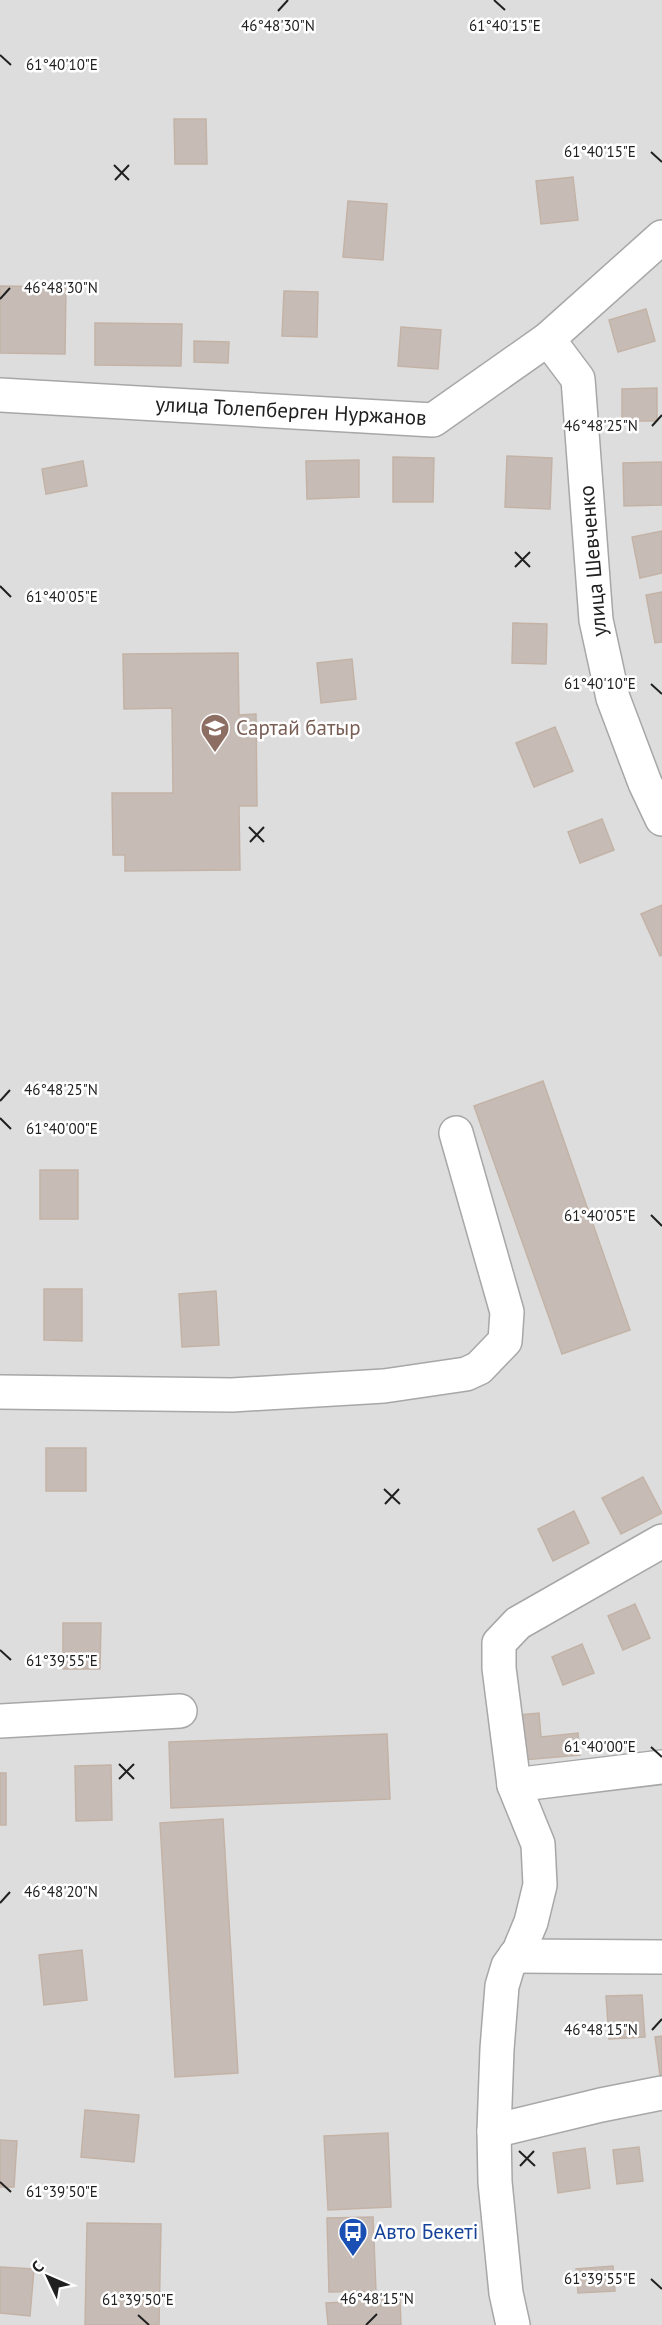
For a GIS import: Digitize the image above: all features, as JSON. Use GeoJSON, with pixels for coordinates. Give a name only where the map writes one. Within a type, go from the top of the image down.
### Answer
{"type":"FeatureCollection","features":[{"type":"Feature","properties":{"kind":"street","name":"улица Толепберген Нуржанов"},"geometry":{"type":"LineString","coordinates":[[0,395],[433,420],[548,339],[662,237]]}},
{"type":"Feature","properties":{"kind":"street","name":"улица Шевченко"},"geometry":{"type":"LineString","coordinates":[[548,339],[578,380],[596,620],[613,698],[645,783],[662,819]]}},
{"type":"Feature","properties":{"kind":"street"},"geometry":{"type":"LineString","coordinates":[[0,1392],[232,1395],[384,1386],[466,1374],[479,1368],[506,1341],[507,1312],[456,1133]]}},
{"type":"Feature","properties":{"kind":"street"},"geometry":{"type":"LineString","coordinates":[[513,2325],[506,2293],[496,2193],[494,2131],[502,1986],[508,1965],[515,1956],[531,1922],[540,1885],[538,1844],[514,1785],[499,1668],[499,1643],[518,1623],[662,1541]]}},
{"type":"Feature","properties":{"kind":"street"},"geometry":{"type":"LineString","coordinates":[[0,1721],[180,1711]]}},
{"type":"Feature","properties":{"kind":"street"},"geometry":{"type":"LineString","coordinates":[[514,1785],[662,1767]]}},
{"type":"Feature","properties":{"kind":"street"},"geometry":{"type":"LineString","coordinates":[[515,1956],[662,1957]]}},
{"type":"Feature","properties":{"kind":"street"},"geometry":{"type":"LineString","coordinates":[[494,2131],[662,2093]]}},
{"type":"Feature","properties":{"kind":"shaded area"},"geometry":{"type":"Polygon","coordinates":[[[0,0],[662,0],[662,2325],[0,2325],[0,0]]]}},
{"type":"Feature","properties":{"kind":"building"},"geometry":{"type":"Polygon","coordinates":[[[174,119],[206,119],[207,164],[175,164],[174,119]]]}},
{"type":"Feature","properties":{"kind":"building"},"geometry":{"type":"Polygon","coordinates":[[[573,177],[578,220],[541,224],[536,181],[573,177]]]}},
{"type":"Feature","properties":{"kind":"building"},"geometry":{"type":"Polygon","coordinates":[[[348,201],[387,204],[383,260],[343,257],[348,201]]]}},
{"type":"Feature","properties":{"kind":"building"},"geometry":{"type":"Polygon","coordinates":[[[0,286],[66,287],[65,354],[0,353],[0,286]]]}},
{"type":"Feature","properties":{"kind":"building"},"geometry":{"type":"Polygon","coordinates":[[[284,291],[318,292],[317,337],[282,336],[284,291]]]}},
{"type":"Feature","properties":{"kind":"building"},"geometry":{"type":"Polygon","coordinates":[[[646,309],[655,341],[618,352],[609,320],[646,309]]]}},
{"type":"Feature","properties":{"kind":"building"},"geometry":{"type":"Polygon","coordinates":[[[95,323],[182,324],[181,366],[95,365],[95,323]]]}},
{"type":"Feature","properties":{"kind":"building"},"geometry":{"type":"Polygon","coordinates":[[[401,327],[441,330],[438,369],[398,366],[401,327]]]}},
{"type":"Feature","properties":{"kind":"building"},"geometry":{"type":"Polygon","coordinates":[[[194,341],[229,342],[228,363],[194,362],[194,341]]]}},
{"type":"Feature","properties":{"kind":"building"},"geometry":{"type":"Polygon","coordinates":[[[657,388],[657,421],[622,421],[622,389],[657,388]]]}},
{"type":"Feature","properties":{"kind":"building"},"geometry":{"type":"Polygon","coordinates":[[[507,456],[552,458],[550,509],[505,507],[507,456]]]}},
{"type":"Feature","properties":{"kind":"building"},"geometry":{"type":"Polygon","coordinates":[[[393,457],[434,458],[433,502],[393,502],[393,457]]]}},
{"type":"Feature","properties":{"kind":"building"},"geometry":{"type":"Polygon","coordinates":[[[359,460],[359,497],[307,499],[306,461],[359,460]]]}},
{"type":"Feature","properties":{"kind":"building"},"geometry":{"type":"Polygon","coordinates":[[[83,461],[87,486],[46,494],[42,469],[83,461]]]}},
{"type":"Feature","properties":{"kind":"building"},"geometry":{"type":"Polygon","coordinates":[[[662,462],[662,505],[624,506],[623,463],[662,462]]]}},
{"type":"Feature","properties":{"kind":"building"},"geometry":{"type":"Polygon","coordinates":[[[662,531],[662,573],[640,578],[632,537],[662,531]]]}},
{"type":"Feature","properties":{"kind":"building"},"geometry":{"type":"Polygon","coordinates":[[[662,592],[662,642],[655,643],[646,595],[662,592]]]}},
{"type":"Feature","properties":{"kind":"building"},"geometry":{"type":"Polygon","coordinates":[[[513,623],[547,624],[546,664],[512,663],[513,623]]]}},
{"type":"Feature","properties":{"kind":"building","name":"Сартай батыр"},"geometry":{"type":"Polygon","coordinates":[[[238,653],[239,715],[256,714],[257,806],[239,806],[240,870],[125,871],[125,855],[113,855],[112,793],[173,793],[172,708],[124,709],[123,654],[238,653]]]}},
{"type":"Feature","properties":{"kind":"building"},"geometry":{"type":"Polygon","coordinates":[[[352,659],[356,699],[321,703],[317,663],[352,659]]]}},
{"type":"Feature","properties":{"kind":"building"},"geometry":{"type":"Polygon","coordinates":[[[555,727],[573,771],[534,787],[516,743],[555,727]]]}},
{"type":"Feature","properties":{"kind":"building"},"geometry":{"type":"Polygon","coordinates":[[[602,819],[614,850],[580,863],[568,832],[602,819]]]}},
{"type":"Feature","properties":{"kind":"building"},"geometry":{"type":"Polygon","coordinates":[[[662,905],[662,955],[660,956],[641,914],[662,905]]]}},
{"type":"Feature","properties":{"kind":"building"},"geometry":{"type":"Polygon","coordinates":[[[543,1081],[630,1330],[562,1354],[474,1106],[543,1081]]]}},
{"type":"Feature","properties":{"kind":"building"},"geometry":{"type":"Polygon","coordinates":[[[40,1170],[78,1170],[78,1219],[40,1219],[40,1170]]]}},
{"type":"Feature","properties":{"kind":"building"},"geometry":{"type":"Polygon","coordinates":[[[44,1289],[82,1289],[82,1341],[44,1340],[44,1289]]]}},
{"type":"Feature","properties":{"kind":"building"},"geometry":{"type":"Polygon","coordinates":[[[216,1291],[219,1345],[182,1347],[179,1294],[216,1291]]]}},
{"type":"Feature","properties":{"kind":"building"},"geometry":{"type":"Polygon","coordinates":[[[46,1448],[86,1448],[86,1491],[46,1491],[46,1448]]]}},
{"type":"Feature","properties":{"kind":"building"},"geometry":{"type":"Polygon","coordinates":[[[643,1477],[662,1513],[621,1534],[602,1498],[643,1477]]]}},
{"type":"Feature","properties":{"kind":"building"},"geometry":{"type":"Polygon","coordinates":[[[574,1511],[589,1543],[553,1561],[538,1529],[574,1511]]]}},
{"type":"Feature","properties":{"kind":"building"},"geometry":{"type":"Polygon","coordinates":[[[635,1604],[650,1638],[623,1650],[608,1616],[635,1604]]]}},
{"type":"Feature","properties":{"kind":"building"},"geometry":{"type":"Polygon","coordinates":[[[63,1623],[101,1623],[100,1669],[63,1669],[63,1623]]]}},
{"type":"Feature","properties":{"kind":"building"},"geometry":{"type":"Polygon","coordinates":[[[582,1644],[594,1673],[563,1685],[552,1657],[582,1644]]]}},
{"type":"Feature","properties":{"kind":"building"},"geometry":{"type":"Polygon","coordinates":[[[539,1713],[541,1737],[578,1733],[580,1755],[523,1760],[519,1715],[539,1713]]]}},
{"type":"Feature","properties":{"kind":"building"},"geometry":{"type":"Polygon","coordinates":[[[387,1734],[390,1799],[171,1808],[169,1742],[387,1734]]]}},
{"type":"Feature","properties":{"kind":"building"},"geometry":{"type":"Polygon","coordinates":[[[111,1765],[112,1820],[76,1821],[75,1766],[111,1765]]]}},
{"type":"Feature","properties":{"kind":"building"},"geometry":{"type":"Polygon","coordinates":[[[0,1773],[6,1773],[6,1825],[0,1825],[0,1773]]]}},
{"type":"Feature","properties":{"kind":"building"},"geometry":{"type":"Polygon","coordinates":[[[223,1819],[238,2073],[175,2077],[160,1823],[223,1819]]]}},
{"type":"Feature","properties":{"kind":"building"},"geometry":{"type":"Polygon","coordinates":[[[82,1950],[87,2000],[44,2005],[39,1955],[82,1950]]]}},
{"type":"Feature","properties":{"kind":"building"},"geometry":{"type":"Polygon","coordinates":[[[642,1995],[645,2037],[609,2039],[606,1996],[642,1995]]]}},
{"type":"Feature","properties":{"kind":"building"},"geometry":{"type":"Polygon","coordinates":[[[662,2036],[662,2076],[660,2076],[655,2037],[662,2036]]]}},
{"type":"Feature","properties":{"kind":"building"},"geometry":{"type":"Polygon","coordinates":[[[85,2110],[139,2115],[134,2162],[81,2157],[85,2110]]]}},
{"type":"Feature","properties":{"kind":"building"},"geometry":{"type":"Polygon","coordinates":[[[388,2133],[391,2207],[328,2210],[324,2136],[388,2133]]]}},
{"type":"Feature","properties":{"kind":"building"},"geometry":{"type":"Polygon","coordinates":[[[0,2140],[17,2141],[14,2187],[0,2187],[0,2140]]]}},
{"type":"Feature","properties":{"kind":"building"},"geometry":{"type":"Polygon","coordinates":[[[639,2147],[643,2181],[617,2184],[613,2150],[639,2147]]]}},
{"type":"Feature","properties":{"kind":"building"},"geometry":{"type":"Polygon","coordinates":[[[585,2148],[590,2188],[558,2193],[553,2153],[585,2148]]]}},
{"type":"Feature","properties":{"kind":"building"},"geometry":{"type":"Polygon","coordinates":[[[373,2217],[376,2291],[329,2292],[327,2218],[373,2217]]]}},
{"type":"Feature","properties":{"kind":"building"},"geometry":{"type":"Polygon","coordinates":[[[87,2223],[161,2224],[159,2325],[85,2325],[87,2223]]]}},
{"type":"Feature","properties":{"kind":"building"},"geometry":{"type":"Polygon","coordinates":[[[613,2266],[615,2291],[578,2293],[576,2269],[613,2266]]]}},
{"type":"Feature","properties":{"kind":"building"},"geometry":{"type":"Polygon","coordinates":[[[0,2267],[34,2269],[30,2316],[0,2313],[0,2267]]]}},
{"type":"Feature","properties":{"kind":"building"},"geometry":{"type":"Polygon","coordinates":[[[400,2299],[401,2325],[328,2325],[326,2303],[400,2299]]]}},
{"type":"Feature","properties":{"kind":"place","name":"Сартай батыр"},"geometry":{"type":"Point","coordinates":[215,754]}},
{"type":"Feature","properties":{"kind":"place","name":"Авто Бекетi"},"geometry":{"type":"Point","coordinates":[353,2258]}}]}
